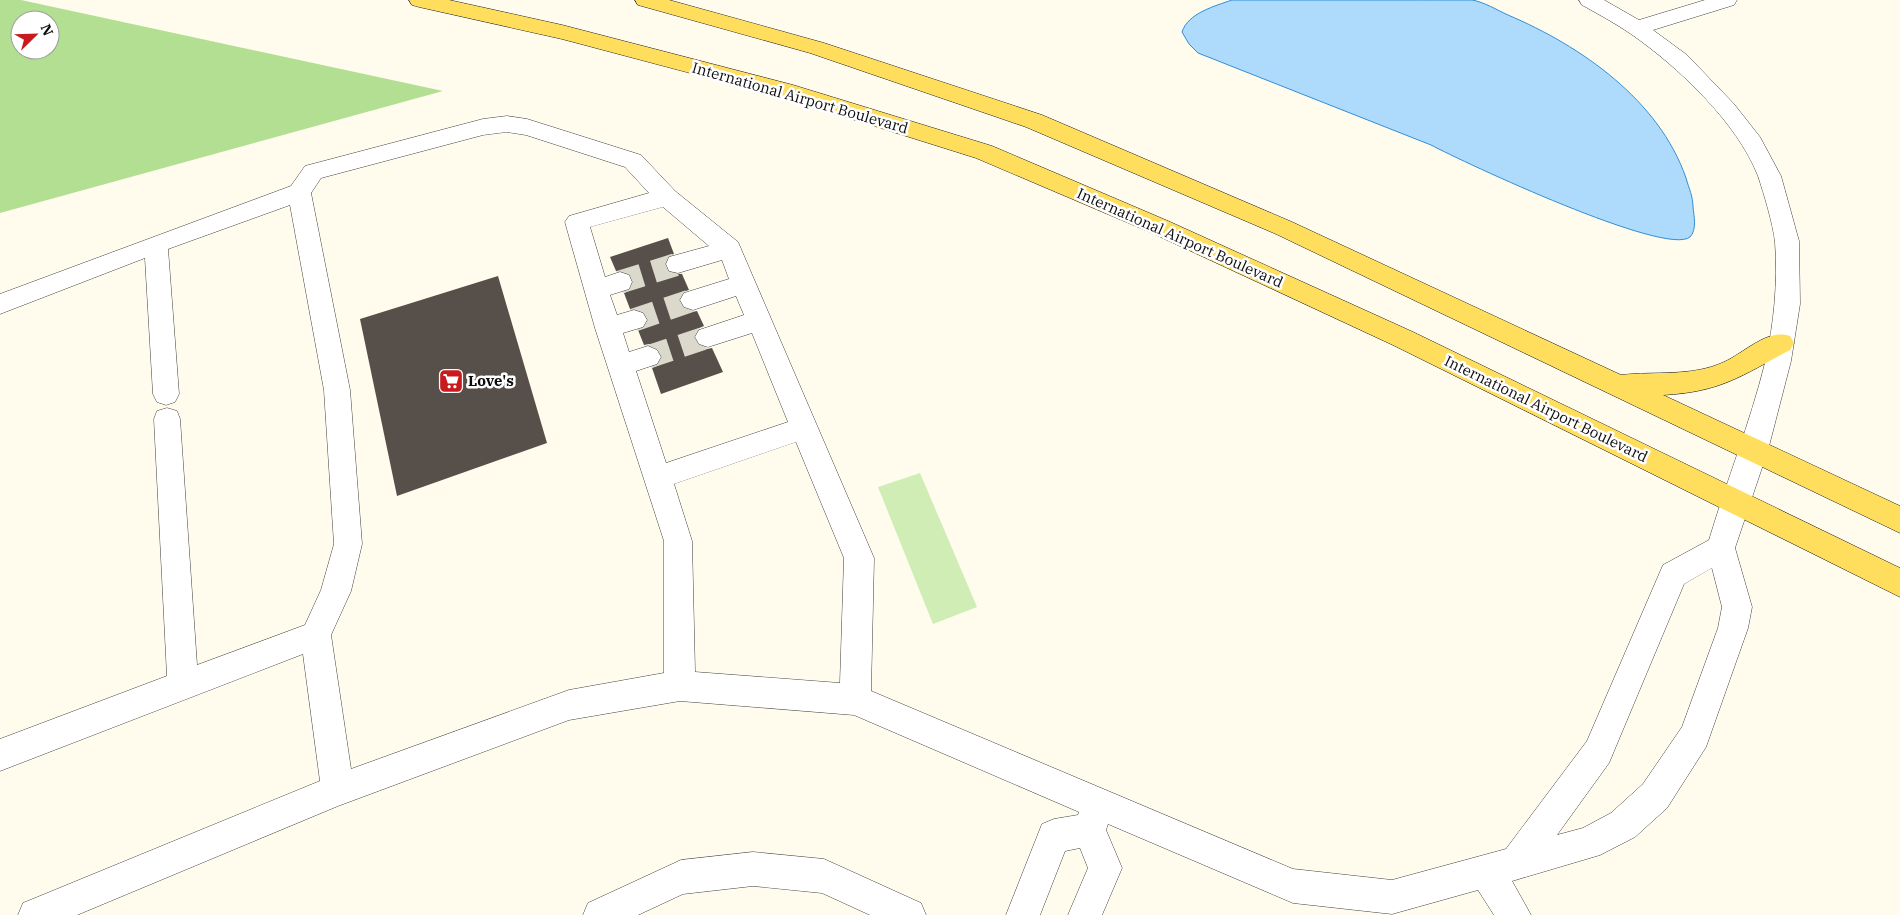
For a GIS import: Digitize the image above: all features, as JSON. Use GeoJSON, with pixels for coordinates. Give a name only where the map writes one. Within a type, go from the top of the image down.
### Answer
{"type":"FeatureCollection","features":[{"type":"Feature","properties":{"kind":"main road","name":"International Airport Boulevard"},"geometry":{"type":"LineString","coordinates":[[418,0],[562,32],[783,90],[984,152],[1160,227],[1404,339],[1900,583]]}},
{"type":"Feature","properties":{"kind":"main road"},"geometry":{"type":"LineString","coordinates":[[645,0],[817,48],[1034,121],[1284,228],[1900,520]]}},
{"type":"Feature","properties":{"kind":"main road"},"geometry":{"type":"LineString","coordinates":[[1618,386],[1683,383],[1708,379],[1733,370],[1781,343]]}},
{"type":"Feature","properties":{"kind":"street"},"geometry":{"type":"LineString","coordinates":[[35,915],[338,790],[569,705],[680,686],[855,700],[1094,816],[1293,886],[1392,897],[1588,843],[1623,826],[1655,796],[1695,736],[1732,628],[1737,607],[1721,548],[1735,501],[1754,450],[1778,361],[1787,304],[1787,241],[1769,176],[1752,143],[1726,109],[1680,60],[1637,28],[1589,0]]}},
{"type":"Feature","properties":{"kind":"street"},"geometry":{"type":"LineString","coordinates":[[1637,28],[1727,0]]}},
{"type":"Feature","properties":{"kind":"street"},"geometry":{"type":"LineString","coordinates":[[0,304],[298,192],[313,172],[483,127],[507,124],[527,128],[633,161],[667,197],[729,249],[859,558],[855,700]]}},
{"type":"Feature","properties":{"kind":"street"},"geometry":{"type":"LineString","coordinates":[[298,192],[337,390],[348,544],[336,591],[316,635],[338,790]]}},
{"type":"Feature","properties":{"kind":"street"},"geometry":{"type":"LineString","coordinates":[[667,197],[577,222],[608,286],[608,328],[678,541],[680,686]]}},
{"type":"Feature","properties":{"kind":"street"},"geometry":{"type":"LineString","coordinates":[[156,244],[183,685]]}},
{"type":"Feature","properties":{"kind":"street"},"geometry":{"type":"LineString","coordinates":[[678,264],[729,249]]}},
{"type":"Feature","properties":{"kind":"street"},"geometry":{"type":"LineString","coordinates":[[693,300],[743,284]]}},
{"type":"Feature","properties":{"kind":"street"},"geometry":{"type":"LineString","coordinates":[[608,328],[634,320]]}},
{"type":"Feature","properties":{"kind":"street"},"geometry":{"type":"LineString","coordinates":[[708,337],[758,321]]}},
{"type":"Feature","properties":{"kind":"street"},"geometry":{"type":"LineString","coordinates":[[620,365],[648,357]]}},
{"type":"Feature","properties":{"kind":"street"},"geometry":{"type":"LineString","coordinates":[[657,478],[804,428]]}},
{"type":"Feature","properties":{"kind":"street"},"geometry":{"type":"LineString","coordinates":[[1501,867],[1598,752],[1673,575],[1721,548]]}},
{"type":"Feature","properties":{"kind":"street"},"geometry":{"type":"LineString","coordinates":[[0,755],[316,635]]}},
{"type":"Feature","properties":{"kind":"street"},"geometry":{"type":"LineString","coordinates":[[1022,915],[1054,836],[1094,816]]}},
{"type":"Feature","properties":{"kind":"street"},"geometry":{"type":"LineString","coordinates":[[1085,915],[1105,868],[1094,816]]}},
{"type":"Feature","properties":{"kind":"street"},"geometry":{"type":"LineString","coordinates":[[1501,867],[1514,915]]}},
{"type":"Feature","properties":{"kind":"street"},"geometry":{"type":"LineString","coordinates":[[600,915],[681,877],[753,869],[824,876],[909,915]]}},
{"type":"Feature","properties":{"kind":"green space"},"geometry":{"type":"Polygon","coordinates":[[[0,0],[21,0],[443,91],[0,213],[0,0]]]}},
{"type":"Feature","properties":{"kind":"green space"},"geometry":{"type":"Polygon","coordinates":[[[920,473],[977,607],[933,624],[878,487],[920,473]]]}},
{"type":"Feature","properties":{"kind":"water"},"geometry":{"type":"Polygon","coordinates":[[[1232,0],[1472,0],[1486,4],[1536,28],[1589,60],[1614,79],[1637,100],[1657,124],[1674,150],[1686,178],[1692,196],[1694,231],[1690,237],[1673,239],[1644,233],[1606,221],[1521,187],[1431,145],[1198,53],[1189,44],[1182,32],[1185,25],[1203,11],[1232,0]]]}},
{"type":"Feature","properties":{"kind":"building"},"geometry":{"type":"Polygon","coordinates":[[[668,238],[674,254],[667,256],[664,265],[669,273],[682,274],[689,290],[682,292],[678,301],[683,309],[692,312],[697,311],[704,326],[697,329],[693,338],[698,346],[707,349],[712,348],[723,372],[661,394],[652,368],[659,365],[663,356],[658,348],[649,344],[644,345],[638,330],[645,328],[649,319],[644,311],[630,309],[624,293],[631,290],[634,281],[630,273],[616,271],[610,257],[668,238]]]}},
{"type":"Feature","properties":{"kind":"building","name":"Love's"},"geometry":{"type":"Polygon","coordinates":[[[498,276],[547,443],[397,496],[360,319],[498,276]]]}},
{"type":"Feature","properties":{"kind":"tunnel"},"geometry":{"type":"LineString","coordinates":[[620,282],[678,264]]}},
{"type":"Feature","properties":{"kind":"tunnel"},"geometry":{"type":"LineString","coordinates":[[634,320],[693,300]]}},
{"type":"Feature","properties":{"kind":"tunnel"},"geometry":{"type":"LineString","coordinates":[[648,357],[708,337]]}},
{"type":"Feature","properties":{"kind":"place","name":"Love's"},"geometry":{"type":"Point","coordinates":[451,381]}}]}
